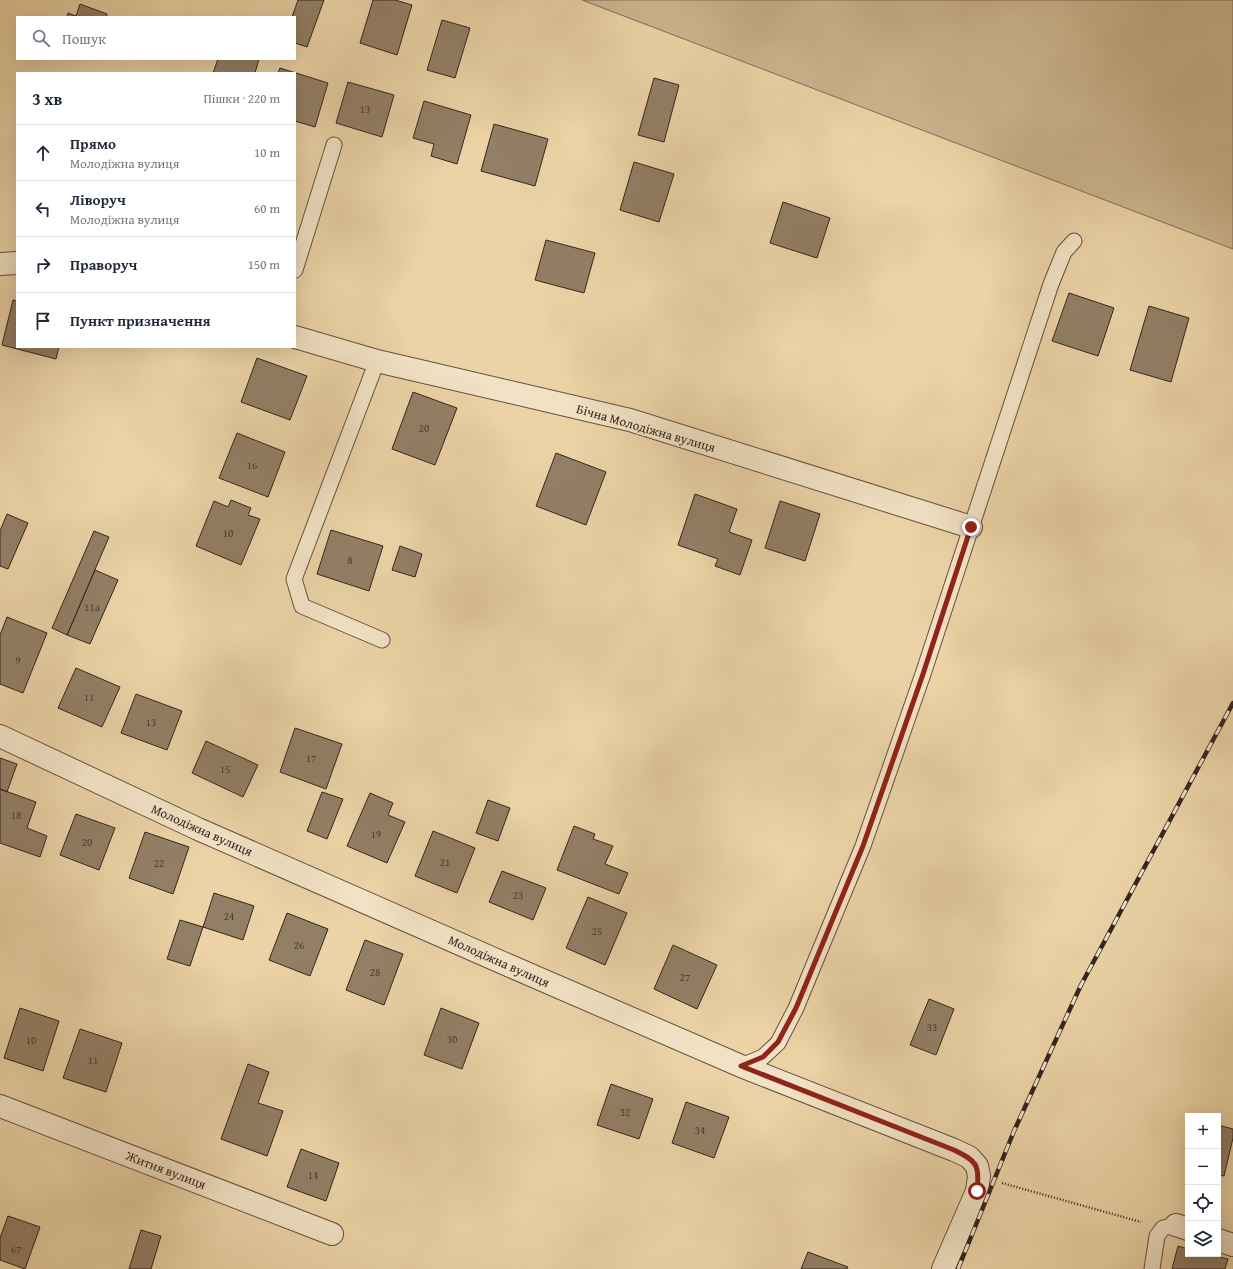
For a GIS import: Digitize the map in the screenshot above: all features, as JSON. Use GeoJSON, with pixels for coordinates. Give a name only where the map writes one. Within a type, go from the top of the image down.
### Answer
{"type":"FeatureCollection","features":[{"type":"Feature","properties":{"kind":"street"},"geometry":{"type":"LineString","coordinates":[[0,264],[16,263]]}},
{"type":"Feature","properties":{"kind":"street","name":"Бічна Молодіжна вулиця"},"geometry":{"type":"LineString","coordinates":[[296,337],[377,361],[630,420],[971,527]]}},
{"type":"Feature","properties":{"kind":"street","name":"Молодіжна вулиця"},"geometry":{"type":"LineString","coordinates":[[0,736],[198,829],[510,966],[741,1066],[954,1150],[969,1157],[977,1166],[978,1184]]}},
{"type":"Feature","properties":{"kind":"street","name":"Житня вулиця"},"geometry":{"type":"LineString","coordinates":[[0,1106],[332,1234]]}},
{"type":"Feature","properties":{"kind":"street"},"geometry":{"type":"LineString","coordinates":[[943,1269],[978,1184]]}},
{"type":"Feature","properties":{"kind":"street"},"geometry":{"type":"LineString","coordinates":[[1221,1241],[1233,1245]]}},
{"type":"Feature","properties":{"kind":"lane"},"geometry":{"type":"LineString","coordinates":[[296,267],[334,145]]}},
{"type":"Feature","properties":{"kind":"lane"},"geometry":{"type":"LineString","coordinates":[[741,1066],[763,1057],[778,1042],[796,1008],[863,846],[923,674],[1051,284],[1064,252],[1074,241]]}},
{"type":"Feature","properties":{"kind":"lane"},"geometry":{"type":"LineString","coordinates":[[377,361],[294,579],[302,606],[382,640]]}},
{"type":"Feature","properties":{"kind":"lane"},"geometry":{"type":"LineString","coordinates":[[1152,1269],[1157,1236],[1176,1228]]}},
{"type":"Feature","properties":{"kind":"path"},"geometry":{"type":"LineString","coordinates":[[978,1184],[1176,1228]]}},
{"type":"Feature","properties":{"kind":"shaded area"},"geometry":{"type":"Polygon","coordinates":[[[582,0],[1233,0],[1233,249],[582,0]]]}},
{"type":"Feature","properties":{"kind":"building"},"geometry":{"type":"Polygon","coordinates":[[[298,0],[324,0],[307,47],[296,43],[296,16],[292,16],[298,0]]]}},
{"type":"Feature","properties":{"kind":"building"},"geometry":{"type":"Polygon","coordinates":[[[373,0],[395,0],[412,5],[397,55],[360,43],[373,0]]]}},
{"type":"Feature","properties":{"kind":"building"},"geometry":{"type":"Polygon","coordinates":[[[80,4],[107,14],[106,16],[76,16],[80,4]]]}},
{"type":"Feature","properties":{"kind":"building"},"geometry":{"type":"Polygon","coordinates":[[[68,13],[76,16],[67,16],[68,13]]]}},
{"type":"Feature","properties":{"kind":"building"},"geometry":{"type":"Polygon","coordinates":[[[442,20],[470,28],[455,78],[427,70],[442,20]]]}},
{"type":"Feature","properties":{"kind":"building"},"geometry":{"type":"Polygon","coordinates":[[[218,60],[259,60],[255,72],[213,72],[218,60]]]}},
{"type":"Feature","properties":{"kind":"building"},"geometry":{"type":"Polygon","coordinates":[[[280,68],[293,72],[278,72],[280,68]]]}},
{"type":"Feature","properties":{"kind":"building"},"geometry":{"type":"Polygon","coordinates":[[[296,73],[328,83],[315,127],[296,121],[296,73]]]}},
{"type":"Feature","properties":{"kind":"building"},"geometry":{"type":"Polygon","coordinates":[[[654,78],[679,85],[664,142],[638,135],[654,78]]]}},
{"type":"Feature","properties":{"kind":"building"},"geometry":{"type":"Polygon","coordinates":[[[348,82],[394,95],[382,137],[336,123],[348,82]]]}},
{"type":"Feature","properties":{"kind":"building"},"geometry":{"type":"Polygon","coordinates":[[[424,101],[471,115],[457,164],[431,156],[434,144],[413,138],[424,101]]]}},
{"type":"Feature","properties":{"kind":"building"},"geometry":{"type":"Polygon","coordinates":[[[494,124],[548,139],[535,186],[481,171],[494,124]]]}},
{"type":"Feature","properties":{"kind":"building"},"geometry":{"type":"Polygon","coordinates":[[[634,162],[674,174],[659,222],[620,210],[634,162]]]}},
{"type":"Feature","properties":{"kind":"building"},"geometry":{"type":"Polygon","coordinates":[[[783,202],[830,218],[817,258],[770,243],[783,202]]]}},
{"type":"Feature","properties":{"kind":"building"},"geometry":{"type":"Polygon","coordinates":[[[546,240],[595,253],[584,293],[535,280],[546,240]]]}},
{"type":"Feature","properties":{"kind":"building"},"geometry":{"type":"Polygon","coordinates":[[[1069,293],[1114,308],[1098,356],[1052,341],[1069,293]]]}},
{"type":"Feature","properties":{"kind":"building"},"geometry":{"type":"Polygon","coordinates":[[[13,300],[16,301],[16,348],[59,348],[56,359],[2,345],[13,300]]]}},
{"type":"Feature","properties":{"kind":"building"},"geometry":{"type":"Polygon","coordinates":[[[1149,306],[1189,318],[1171,382],[1130,370],[1149,306]]]}},
{"type":"Feature","properties":{"kind":"building"},"geometry":{"type":"Polygon","coordinates":[[[257,358],[307,376],[290,420],[241,402],[257,358]]]}},
{"type":"Feature","properties":{"kind":"building"},"geometry":{"type":"Polygon","coordinates":[[[413,392],[457,408],[435,465],[392,449],[413,392]]]}},
{"type":"Feature","properties":{"kind":"building"},"geometry":{"type":"Polygon","coordinates":[[[237,433],[285,452],[268,497],[219,478],[237,433]]]}},
{"type":"Feature","properties":{"kind":"building"},"geometry":{"type":"Polygon","coordinates":[[[556,453],[606,472],[586,525],[536,506],[556,453]]]}},
{"type":"Feature","properties":{"kind":"building"},"geometry":{"type":"Polygon","coordinates":[[[695,494],[737,509],[729,532],[752,540],[740,575],[715,566],[718,559],[678,545],[695,494]]]}},
{"type":"Feature","properties":{"kind":"building"},"geometry":{"type":"Polygon","coordinates":[[[231,500],[251,508],[248,515],[260,519],[241,565],[196,546],[214,501],[228,507],[231,500]]]}},
{"type":"Feature","properties":{"kind":"building"},"geometry":{"type":"Polygon","coordinates":[[[780,501],[820,514],[805,561],[765,548],[780,501]]]}},
{"type":"Feature","properties":{"kind":"building"},"geometry":{"type":"Polygon","coordinates":[[[7,514],[28,523],[8,569],[0,566],[0,531],[7,514]]]}},
{"type":"Feature","properties":{"kind":"building"},"geometry":{"type":"Polygon","coordinates":[[[331,530],[383,546],[369,591],[317,574],[331,530]]]}},
{"type":"Feature","properties":{"kind":"building"},"geometry":{"type":"Polygon","coordinates":[[[94,531],[109,537],[67,635],[52,628],[94,531]]]}},
{"type":"Feature","properties":{"kind":"building"},"geometry":{"type":"Polygon","coordinates":[[[400,546],[422,554],[415,577],[392,570],[400,546]]]}},
{"type":"Feature","properties":{"kind":"building"},"geometry":{"type":"Polygon","coordinates":[[[95,570],[118,580],[90,644],[67,635],[95,570]]]}},
{"type":"Feature","properties":{"kind":"building"},"geometry":{"type":"Polygon","coordinates":[[[7,617],[47,633],[23,693],[0,684],[0,635],[7,617]]]}},
{"type":"Feature","properties":{"kind":"building"},"geometry":{"type":"Polygon","coordinates":[[[76,668],[120,687],[102,727],[58,708],[76,668]]]}},
{"type":"Feature","properties":{"kind":"building"},"geometry":{"type":"Polygon","coordinates":[[[136,694],[182,711],[167,750],[121,733],[136,694]]]}},
{"type":"Feature","properties":{"kind":"building"},"geometry":{"type":"Polygon","coordinates":[[[295,728],[342,744],[326,789],[280,772],[295,728]]]}},
{"type":"Feature","properties":{"kind":"building"},"geometry":{"type":"Polygon","coordinates":[[[206,741],[258,765],[243,797],[192,773],[206,741]]]}},
{"type":"Feature","properties":{"kind":"building"},"geometry":{"type":"Polygon","coordinates":[[[0,758],[17,764],[7,792],[0,789],[0,758]]]}},
{"type":"Feature","properties":{"kind":"building"},"geometry":{"type":"Polygon","coordinates":[[[0,789],[36,802],[27,828],[47,836],[40,857],[0,843],[0,789]]]}},
{"type":"Feature","properties":{"kind":"building"},"geometry":{"type":"Polygon","coordinates":[[[322,792],[343,799],[327,839],[307,831],[322,792]]]}},
{"type":"Feature","properties":{"kind":"building"},"geometry":{"type":"Polygon","coordinates":[[[370,793],[393,803],[388,815],[405,822],[387,863],[347,846],[370,793]]]}},
{"type":"Feature","properties":{"kind":"building"},"geometry":{"type":"Polygon","coordinates":[[[488,800],[510,808],[498,841],[476,833],[488,800]]]}},
{"type":"Feature","properties":{"kind":"building"},"geometry":{"type":"Polygon","coordinates":[[[76,814],[115,828],[99,870],[60,855],[76,814]]]}},
{"type":"Feature","properties":{"kind":"building"},"geometry":{"type":"Polygon","coordinates":[[[574,826],[595,834],[593,839],[613,846],[605,864],[628,873],[619,894],[557,870],[574,826]]]}},
{"type":"Feature","properties":{"kind":"building"},"geometry":{"type":"Polygon","coordinates":[[[433,831],[475,848],[457,893],[415,876],[433,831]]]}},
{"type":"Feature","properties":{"kind":"building"},"geometry":{"type":"Polygon","coordinates":[[[145,832],[189,847],[173,894],[129,878],[145,832]]]}},
{"type":"Feature","properties":{"kind":"building"},"geometry":{"type":"Polygon","coordinates":[[[502,871],[546,888],[533,920],[489,902],[502,871]]]}},
{"type":"Feature","properties":{"kind":"building"},"geometry":{"type":"Polygon","coordinates":[[[214,893],[254,906],[243,940],[203,927],[214,893]]]}},
{"type":"Feature","properties":{"kind":"building"},"geometry":{"type":"Polygon","coordinates":[[[588,897],[627,913],[605,965],[566,948],[588,897]]]}},
{"type":"Feature","properties":{"kind":"building"},"geometry":{"type":"Polygon","coordinates":[[[287,913],[328,929],[310,976],[269,960],[287,913]]]}},
{"type":"Feature","properties":{"kind":"building"},"geometry":{"type":"Polygon","coordinates":[[[180,920],[203,927],[190,966],[167,959],[180,920]]]}},
{"type":"Feature","properties":{"kind":"building"},"geometry":{"type":"Polygon","coordinates":[[[365,940],[403,954],[384,1005],[346,990],[365,940]]]}},
{"type":"Feature","properties":{"kind":"building"},"geometry":{"type":"Polygon","coordinates":[[[673,945],[717,965],[697,1009],[654,989],[673,945]]]}},
{"type":"Feature","properties":{"kind":"building"},"geometry":{"type":"Polygon","coordinates":[[[929,999],[954,1009],[936,1055],[910,1045],[929,999]]]}},
{"type":"Feature","properties":{"kind":"building"},"geometry":{"type":"Polygon","coordinates":[[[20,1008],[59,1021],[43,1071],[4,1058],[20,1008]]]}},
{"type":"Feature","properties":{"kind":"building"},"geometry":{"type":"Polygon","coordinates":[[[441,1008],[479,1023],[462,1069],[424,1055],[441,1008]]]}},
{"type":"Feature","properties":{"kind":"building"},"geometry":{"type":"Polygon","coordinates":[[[80,1029],[122,1043],[106,1092],[63,1078],[80,1029]]]}},
{"type":"Feature","properties":{"kind":"building"},"geometry":{"type":"Polygon","coordinates":[[[248,1064],[269,1072],[258,1103],[283,1111],[267,1156],[221,1139],[248,1064]]]}},
{"type":"Feature","properties":{"kind":"building"},"geometry":{"type":"Polygon","coordinates":[[[611,1084],[653,1099],[639,1139],[597,1125],[611,1084]]]}},
{"type":"Feature","properties":{"kind":"building"},"geometry":{"type":"Polygon","coordinates":[[[686,1102],[729,1117],[714,1158],[672,1143],[686,1102]]]}},
{"type":"Feature","properties":{"kind":"building"},"geometry":{"type":"Polygon","coordinates":[[[1221,1126],[1233,1129],[1233,1138],[1224,1176],[1221,1176],[1221,1126]]]}},
{"type":"Feature","properties":{"kind":"building"},"geometry":{"type":"Polygon","coordinates":[[[301,1149],[339,1163],[326,1201],[287,1187],[301,1149]]]}},
{"type":"Feature","properties":{"kind":"building"},"geometry":{"type":"Polygon","coordinates":[[[8,1216],[40,1227],[25,1269],[0,1260],[0,1238],[8,1216]]]}},
{"type":"Feature","properties":{"kind":"building"},"geometry":{"type":"Polygon","coordinates":[[[141,1230],[161,1236],[151,1269],[129,1269],[141,1230]]]}},
{"type":"Feature","properties":{"kind":"building"},"geometry":{"type":"Polygon","coordinates":[[[1178,1246],[1185,1248],[1185,1257],[1220,1257],[1228,1259],[1225,1269],[1172,1269],[1178,1246]]]}},
{"type":"Feature","properties":{"kind":"building"},"geometry":{"type":"Polygon","coordinates":[[[808,1252],[848,1267],[847,1269],[801,1269],[808,1252]]]}},
{"type":"Feature","properties":{"kind":"railway"},"geometry":{"type":"LineString","coordinates":[[958,1269],[1014,1131],[1081,985],[1233,703]]}},
{"type":"Feature","properties":{"kind":"route"},"geometry":{"type":"LineString","coordinates":[[971,527],[923,674],[863,846],[796,1008],[778,1042],[763,1057],[741,1066],[969,1157],[977,1166],[979,1176],[977,1191]]}}]}
